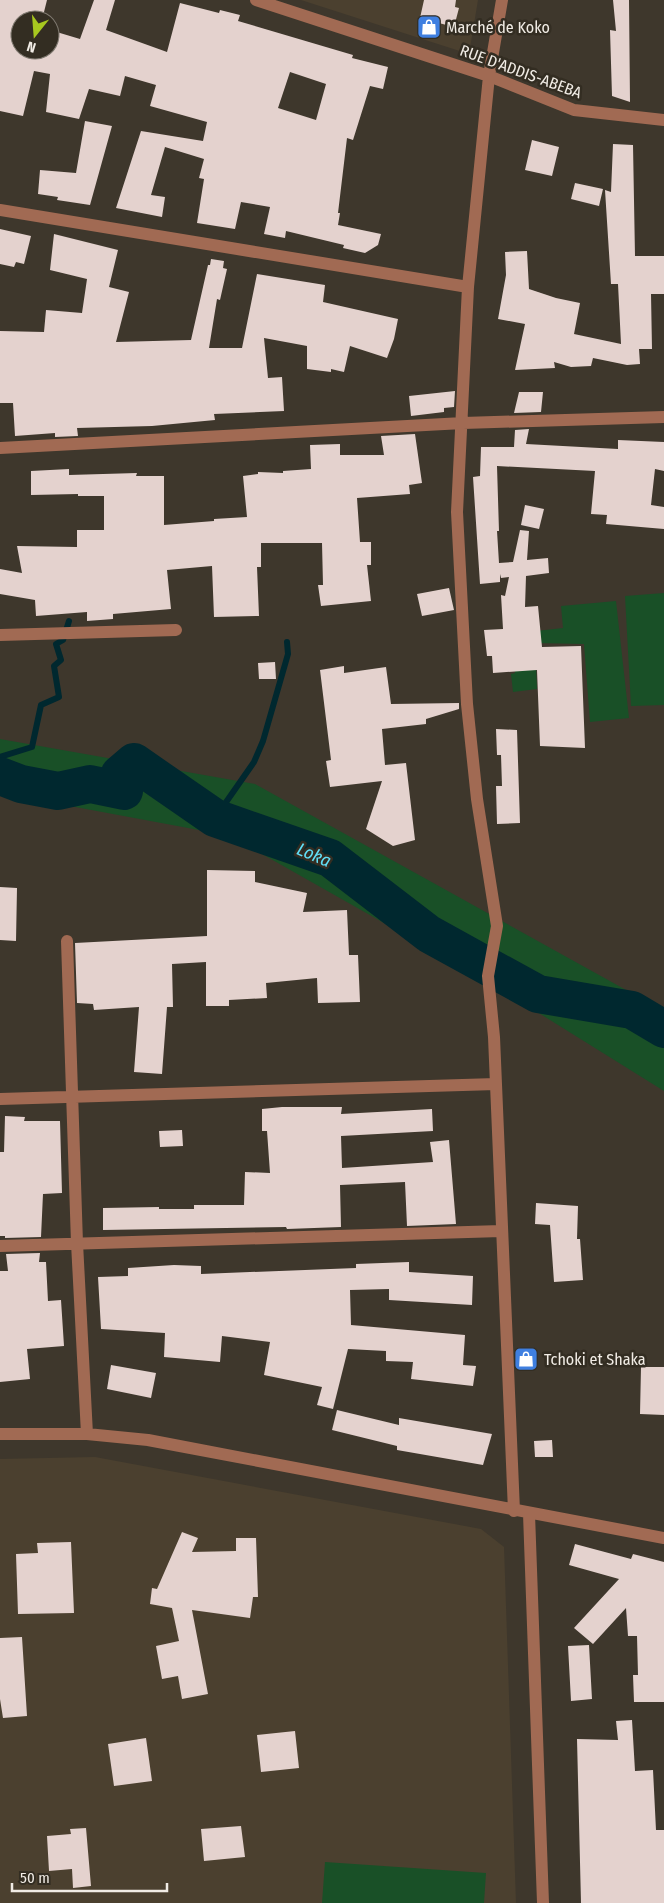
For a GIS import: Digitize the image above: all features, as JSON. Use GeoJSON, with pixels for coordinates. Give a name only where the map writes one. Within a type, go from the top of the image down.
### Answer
{"type":"FeatureCollection","features":[{"type":"Feature","properties":{"kind":"street","name":"RUE D'ADDIS-ABEBA"},"geometry":{"type":"LineString","coordinates":[[256,0],[489,76],[574,110],[664,120]]}},
{"type":"Feature","properties":{"kind":"street"},"geometry":{"type":"LineString","coordinates":[[502,0],[489,76],[468,287],[463,423],[457,512],[467,704],[477,799],[497,926],[488,976],[494,1037],[514,1511]]}},
{"type":"Feature","properties":{"kind":"street"},"geometry":{"type":"LineString","coordinates":[[0,210],[468,287]]}},
{"type":"Feature","properties":{"kind":"street"},"geometry":{"type":"LineString","coordinates":[[0,448],[463,423],[664,417]]}},
{"type":"Feature","properties":{"kind":"street"},"geometry":{"type":"LineString","coordinates":[[0,635],[176,630]]}},
{"type":"Feature","properties":{"kind":"street"},"geometry":{"type":"LineString","coordinates":[[67,941],[77,1243],[87,1434]]}},
{"type":"Feature","properties":{"kind":"street"},"geometry":{"type":"LineString","coordinates":[[0,1099],[496,1084]]}},
{"type":"Feature","properties":{"kind":"street"},"geometry":{"type":"LineString","coordinates":[[0,1246],[501,1231]]}},
{"type":"Feature","properties":{"kind":"street"},"geometry":{"type":"LineString","coordinates":[[0,1434],[87,1434],[148,1440],[529,1514],[664,1538]]}},
{"type":"Feature","properties":{"kind":"street"},"geometry":{"type":"LineString","coordinates":[[529,1514],[543,1903]]}},
{"type":"Feature","properties":{"kind":"shaded area","name":"Marché de Koko"},"geometry":{"type":"Polygon","coordinates":[[[301,0],[478,0],[469,54],[301,0]]]}},
{"type":"Feature","properties":{"kind":"shaded area"},"geometry":{"type":"Polygon","coordinates":[[[95,1457],[481,1529],[504,1547],[516,1903],[0,1903],[0,1459],[95,1457]]]}},
{"type":"Feature","properties":{"kind":"green space"},"geometry":{"type":"Polygon","coordinates":[[[664,593],[664,705],[631,706],[625,596],[664,593]]]}},
{"type":"Feature","properties":{"kind":"green space"},"geometry":{"type":"Polygon","coordinates":[[[616,601],[629,718],[590,722],[584,644],[535,643],[537,689],[513,692],[511,674],[515,673],[514,657],[536,631],[563,628],[561,606],[616,601]]]}},
{"type":"Feature","properties":{"kind":"green space"},"geometry":{"type":"Polygon","coordinates":[[[0,739],[255,784],[664,1011],[664,1091],[497,987],[262,854],[215,833],[0,793],[0,739]]]}},
{"type":"Feature","properties":{"kind":"green space"},"geometry":{"type":"Polygon","coordinates":[[[325,1862],[486,1873],[484,1903],[322,1903],[325,1862]]]}},
{"type":"Feature","properties":{"kind":"building"},"geometry":{"type":"Polygon","coordinates":[[[0,0],[47,0],[44,10],[10,10],[10,60],[60,60],[60,33],[80,39],[94,0],[115,0],[106,30],[167,52],[180,3],[219,13],[220,10],[240,15],[238,21],[353,55],[352,58],[388,67],[383,89],[370,86],[353,140],[347,138],[338,213],[340,213],[338,225],[381,234],[378,245],[365,253],[343,248],[344,245],[286,231],[285,238],[264,234],[270,207],[241,202],[235,229],[197,223],[204,179],[199,178],[204,159],[165,147],[151,195],[165,197],[162,217],[116,208],[141,131],[203,141],[207,122],[150,106],[156,85],[125,76],[120,96],[89,89],[79,119],[46,112],[50,74],[34,71],[23,116],[0,111],[0,0]],[[290,72],[278,108],[316,120],[326,84],[290,72]]]}},
{"type":"Feature","properties":{"kind":"building"},"geometry":{"type":"Polygon","coordinates":[[[424,0],[456,0],[455,7],[459,8],[454,27],[420,18],[424,0]]]}},
{"type":"Feature","properties":{"kind":"building"},"geometry":{"type":"Polygon","coordinates":[[[613,0],[629,0],[630,102],[612,96],[610,30],[616,31],[613,0]]]}},
{"type":"Feature","properties":{"kind":"building"},"geometry":{"type":"Polygon","coordinates":[[[85,121],[112,126],[90,205],[57,200],[58,197],[38,194],[40,170],[76,173],[85,121]]]}},
{"type":"Feature","properties":{"kind":"building"},"geometry":{"type":"Polygon","coordinates":[[[532,140],[559,147],[552,176],[525,170],[532,140]]]}},
{"type":"Feature","properties":{"kind":"building"},"geometry":{"type":"Polygon","coordinates":[[[613,144],[633,145],[635,256],[664,256],[664,294],[651,294],[652,349],[639,349],[640,364],[627,365],[593,358],[591,366],[571,367],[554,362],[555,368],[515,370],[525,324],[498,319],[506,275],[505,252],[527,251],[529,289],[556,298],[580,303],[574,334],[621,344],[618,284],[611,284],[605,190],[611,192],[613,144]]]}},
{"type":"Feature","properties":{"kind":"building"},"geometry":{"type":"Polygon","coordinates":[[[575,183],[603,189],[599,206],[571,199],[575,183]]]}},
{"type":"Feature","properties":{"kind":"building"},"geometry":{"type":"Polygon","coordinates":[[[0,229],[31,236],[24,264],[16,262],[14,267],[0,264],[0,229]]]}},
{"type":"Feature","properties":{"kind":"building"},"geometry":{"type":"Polygon","coordinates":[[[54,234],[118,250],[109,287],[129,292],[116,342],[191,340],[211,259],[224,261],[223,268],[227,269],[220,300],[217,299],[209,348],[242,348],[257,274],[325,285],[323,302],[398,319],[394,339],[387,358],[350,346],[344,372],[331,369],[331,372],[307,369],[307,346],[264,338],[268,378],[282,377],[284,411],[214,414],[215,420],[152,426],[77,428],[78,436],[55,437],[55,433],[15,436],[13,403],[0,403],[0,331],[44,332],[46,310],[82,313],[87,279],[50,270],[54,234]]]}},
{"type":"Feature","properties":{"kind":"building"},"geometry":{"type":"Polygon","coordinates":[[[455,391],[454,407],[444,408],[444,412],[411,416],[409,396],[455,391]]]}},
{"type":"Feature","properties":{"kind":"building"},"geometry":{"type":"Polygon","coordinates":[[[519,392],[543,392],[541,412],[514,413],[519,392]]]}},
{"type":"Feature","properties":{"kind":"building"},"geometry":{"type":"Polygon","coordinates":[[[529,429],[526,444],[618,449],[618,440],[664,442],[664,471],[655,469],[651,505],[664,507],[664,529],[606,524],[607,515],[591,514],[595,471],[497,466],[499,563],[513,562],[520,530],[529,531],[527,560],[548,558],[549,573],[526,576],[525,607],[538,606],[542,647],[581,646],[585,748],[540,746],[537,670],[493,673],[492,656],[487,656],[484,630],[503,629],[501,595],[505,596],[509,577],[501,578],[500,574],[500,582],[480,584],[473,477],[480,476],[481,447],[514,447],[515,430],[529,429]]]}},
{"type":"Feature","properties":{"kind":"building"},"geometry":{"type":"Polygon","coordinates":[[[415,434],[422,483],[409,485],[410,494],[357,498],[360,542],[371,542],[371,565],[367,565],[371,601],[321,606],[318,585],[323,585],[322,543],[261,543],[261,567],[257,567],[259,616],[214,617],[212,566],[167,570],[171,609],[113,614],[113,619],[87,621],[87,612],[36,616],[35,600],[0,594],[0,569],[22,573],[17,546],[77,547],[77,530],[104,530],[104,496],[78,496],[78,494],[31,495],[31,471],[69,469],[69,475],[137,473],[136,476],[164,476],[164,525],[214,521],[214,519],[247,517],[243,476],[258,474],[258,472],[283,473],[283,471],[311,469],[310,445],[340,444],[340,455],[384,455],[381,436],[415,434]]]}},
{"type":"Feature","properties":{"kind":"building"},"geometry":{"type":"Polygon","coordinates":[[[525,505],[544,509],[539,529],[521,525],[525,505]]]}},
{"type":"Feature","properties":{"kind":"building"},"geometry":{"type":"Polygon","coordinates":[[[449,588],[454,610],[422,616],[417,594],[449,588]]]}},
{"type":"Feature","properties":{"kind":"building"},"geometry":{"type":"Polygon","coordinates":[[[275,662],[276,679],[259,679],[258,663],[275,662]]]}},
{"type":"Feature","properties":{"kind":"building"},"geometry":{"type":"Polygon","coordinates":[[[344,666],[344,673],[386,667],[391,704],[459,703],[459,709],[426,719],[426,724],[382,729],[385,765],[406,763],[415,840],[393,846],[366,829],[382,781],[330,787],[326,761],[331,760],[320,670],[344,666]]]}},
{"type":"Feature","properties":{"kind":"building"},"geometry":{"type":"Polygon","coordinates":[[[496,729],[517,730],[520,823],[497,824],[496,786],[502,786],[501,755],[497,755],[496,729]]]}},
{"type":"Feature","properties":{"kind":"building"},"geometry":{"type":"Polygon","coordinates":[[[207,870],[255,871],[255,882],[307,893],[303,912],[347,910],[349,955],[358,955],[360,1002],[318,1003],[317,978],[266,983],[267,998],[229,1000],[229,1006],[206,1006],[206,962],[172,964],[173,1007],[167,1007],[162,1074],[134,1072],[139,1007],[94,1010],[93,1004],[77,1003],[75,943],[207,936],[207,870]]]}},
{"type":"Feature","properties":{"kind":"building"},"geometry":{"type":"Polygon","coordinates":[[[0,887],[17,888],[16,941],[0,940],[0,887]]]}},
{"type":"Feature","properties":{"kind":"building"},"geometry":{"type":"Polygon","coordinates":[[[342,1107],[341,1114],[432,1109],[433,1131],[341,1136],[342,1168],[433,1162],[430,1142],[449,1140],[456,1224],[407,1226],[405,1182],[340,1185],[341,1227],[103,1230],[103,1208],[159,1207],[159,1209],[194,1209],[194,1205],[244,1205],[245,1172],[270,1173],[267,1131],[262,1131],[262,1109],[342,1107]]]}},
{"type":"Feature","properties":{"kind":"building"},"geometry":{"type":"Polygon","coordinates":[[[5,1116],[25,1117],[24,1121],[60,1121],[62,1193],[43,1194],[41,1237],[5,1238],[5,1236],[0,1236],[0,1152],[4,1152],[5,1116]]]}},
{"type":"Feature","properties":{"kind":"building"},"geometry":{"type":"Polygon","coordinates":[[[182,1130],[183,1146],[160,1147],[159,1131],[182,1130]]]}},
{"type":"Feature","properties":{"kind":"building"},"geometry":{"type":"Polygon","coordinates":[[[536,1203],[578,1206],[577,1239],[580,1239],[583,1280],[554,1282],[550,1225],[535,1224],[536,1203]]]}},
{"type":"Feature","properties":{"kind":"building"},"geometry":{"type":"Polygon","coordinates":[[[40,1253],[39,1262],[46,1262],[48,1301],[61,1300],[64,1346],[27,1349],[30,1379],[0,1382],[0,1271],[8,1271],[6,1254],[40,1253]]]}},
{"type":"Feature","properties":{"kind":"building"},"geometry":{"type":"Polygon","coordinates":[[[409,1262],[409,1272],[473,1276],[472,1305],[389,1300],[389,1289],[350,1290],[351,1325],[465,1335],[463,1365],[476,1366],[473,1386],[411,1379],[413,1362],[386,1361],[386,1351],[348,1349],[333,1409],[317,1405],[322,1387],[264,1375],[270,1342],[222,1336],[220,1362],[164,1357],[165,1333],[101,1329],[98,1277],[128,1276],[128,1268],[174,1265],[201,1266],[201,1274],[356,1268],[356,1264],[409,1262]]]}},
{"type":"Feature","properties":{"kind":"building"},"geometry":{"type":"Polygon","coordinates":[[[111,1365],[156,1373],[151,1398],[107,1389],[111,1365]]]}},
{"type":"Feature","properties":{"kind":"building"},"geometry":{"type":"Polygon","coordinates":[[[641,1367],[664,1367],[664,1415],[640,1414],[641,1367]]]}},
{"type":"Feature","properties":{"kind":"building"},"geometry":{"type":"Polygon","coordinates":[[[337,1410],[399,1425],[399,1418],[492,1434],[483,1465],[397,1450],[397,1446],[332,1430],[337,1410]]]}},
{"type":"Feature","properties":{"kind":"building"},"geometry":{"type":"Polygon","coordinates":[[[552,1440],[553,1457],[535,1457],[534,1441],[552,1440]]]}},
{"type":"Feature","properties":{"kind":"building"},"geometry":{"type":"Polygon","coordinates":[[[182,1532],[198,1538],[192,1552],[236,1551],[236,1538],[256,1538],[258,1597],[253,1597],[250,1618],[192,1610],[208,1694],[182,1699],[178,1676],[162,1679],[156,1646],[179,1641],[172,1608],[150,1604],[152,1588],[157,1589],[182,1532]]]}},
{"type":"Feature","properties":{"kind":"building"},"geometry":{"type":"Polygon","coordinates":[[[71,1542],[74,1613],[18,1614],[16,1554],[38,1553],[37,1543],[71,1542]]]}},
{"type":"Feature","properties":{"kind":"building"},"geometry":{"type":"Polygon","coordinates":[[[575,1544],[631,1559],[633,1554],[664,1562],[664,1702],[634,1702],[633,1675],[638,1675],[637,1636],[628,1636],[626,1608],[593,1644],[574,1628],[619,1579],[569,1565],[575,1544]]]}},
{"type":"Feature","properties":{"kind":"building"},"geometry":{"type":"Polygon","coordinates":[[[22,1637],[27,1716],[3,1718],[0,1699],[0,1638],[22,1637]]]}},
{"type":"Feature","properties":{"kind":"building"},"geometry":{"type":"Polygon","coordinates":[[[589,1645],[592,1699],[571,1701],[568,1646],[589,1645]]]}},
{"type":"Feature","properties":{"kind":"building"},"geometry":{"type":"Polygon","coordinates":[[[632,1720],[635,1771],[653,1770],[656,1830],[664,1830],[664,1903],[581,1903],[577,1739],[618,1740],[616,1721],[632,1720]]]}},
{"type":"Feature","properties":{"kind":"building"},"geometry":{"type":"Polygon","coordinates":[[[295,1731],[299,1768],[261,1772],[257,1735],[295,1731]]]}},
{"type":"Feature","properties":{"kind":"building"},"geometry":{"type":"Polygon","coordinates":[[[146,1738],[152,1781],[114,1786],[108,1744],[146,1738]]]}},
{"type":"Feature","properties":{"kind":"building"},"geometry":{"type":"Polygon","coordinates":[[[241,1826],[245,1857],[204,1861],[201,1829],[241,1826]]]}},
{"type":"Feature","properties":{"kind":"building"},"geometry":{"type":"Polygon","coordinates":[[[86,1828],[91,1886],[73,1888],[72,1869],[49,1871],[47,1836],[71,1834],[70,1829],[86,1828]]]}},
{"type":"Feature","properties":{"kind":"waterway"},"geometry":{"type":"LineString","coordinates":[[0,757],[32,747],[41,705],[59,697],[54,666],[61,660],[56,644],[63,640],[69,621]]}},
{"type":"Feature","properties":{"kind":"waterway"},"geometry":{"type":"LineString","coordinates":[[215,818],[254,762],[263,741],[288,654],[287,642]]}},
{"type":"Feature","properties":{"kind":"waterway","name":"Loka"},"geometry":{"type":"LineString","coordinates":[[0,776],[21,784],[58,791],[90,784],[124,791],[120,774],[134,762],[215,818],[330,858],[429,934],[538,994],[632,1010],[664,1029]]}},
{"type":"Feature","properties":{"kind":"place","name":"Marché de Koko"},"geometry":{"type":"Point","coordinates":[429,27]}},
{"type":"Feature","properties":{"kind":"place","name":"Tchoki et Shaka"},"geometry":{"type":"Point","coordinates":[526,1359]}}]}
